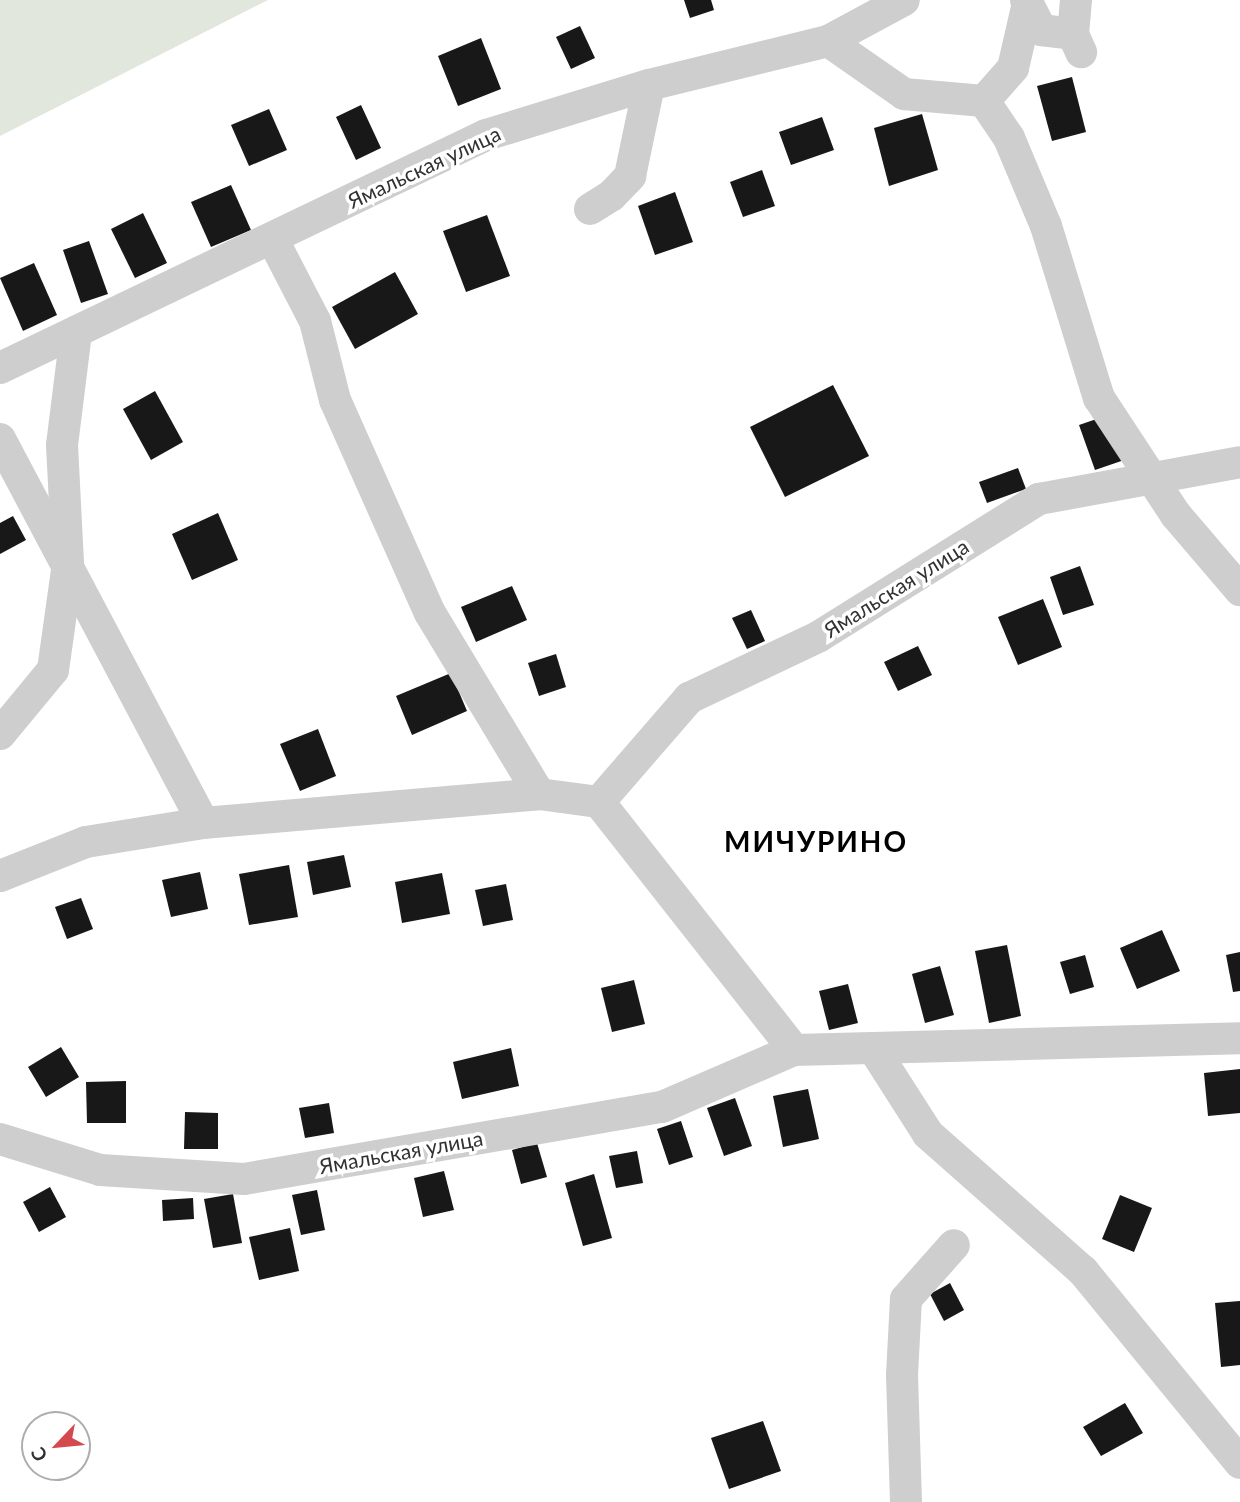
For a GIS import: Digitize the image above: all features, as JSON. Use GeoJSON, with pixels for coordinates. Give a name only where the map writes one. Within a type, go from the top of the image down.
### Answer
{"type":"FeatureCollection","features":[{"type":"Feature","properties":{"kind":"street","name":"Ямальская улица"},"geometry":{"type":"LineString","coordinates":[[0,368],[273,240],[486,135],[649,85],[828,41],[904,0]]}},
{"type":"Feature","properties":{"kind":"street"},"geometry":{"type":"LineString","coordinates":[[1027,2],[1041,30],[1077,43],[1076,0]]}},
{"type":"Feature","properties":{"kind":"street"},"geometry":{"type":"LineString","coordinates":[[984,101],[1013,68],[1027,2]]}},
{"type":"Feature","properties":{"kind":"street"},"geometry":{"type":"LineString","coordinates":[[828,41],[904,94],[984,101]]}},
{"type":"Feature","properties":{"kind":"street"},"geometry":{"type":"LineString","coordinates":[[590,209],[611,196],[630,176],[649,85]]}},
{"type":"Feature","properties":{"kind":"street"},"geometry":{"type":"LineString","coordinates":[[984,101],[1009,138],[1046,226],[1099,398],[1149,477],[1240,590]]}},
{"type":"Feature","properties":{"kind":"street"},"geometry":{"type":"LineString","coordinates":[[273,240],[315,321],[335,400],[430,613],[539,794]]}},
{"type":"Feature","properties":{"kind":"street"},"geometry":{"type":"LineString","coordinates":[[0,734],[53,670],[68,563],[62,446],[76,332]]}},
{"type":"Feature","properties":{"kind":"street"},"geometry":{"type":"LineString","coordinates":[[0,439],[68,563],[203,823]]}},
{"type":"Feature","properties":{"kind":"street","name":"Ямальская улица"},"geometry":{"type":"LineString","coordinates":[[599,802],[689,698],[818,637],[1039,499],[1240,462]]}},
{"type":"Feature","properties":{"kind":"street"},"geometry":{"type":"LineString","coordinates":[[0,876],[86,842],[203,823],[539,794],[599,802],[794,1050]]}},
{"type":"Feature","properties":{"kind":"street","name":"Ямальская улица"},"geometry":{"type":"LineString","coordinates":[[0,1139],[100,1170],[244,1179],[662,1107],[794,1050],[875,1051],[1240,1038]]}},
{"type":"Feature","properties":{"kind":"street"},"geometry":{"type":"LineString","coordinates":[[875,1051],[928,1134],[1083,1271],[1240,1463]]}},
{"type":"Feature","properties":{"kind":"street"},"geometry":{"type":"LineString","coordinates":[[906,1502],[902,1375],[906,1299],[954,1245]]}},
{"type":"Feature","properties":{"kind":"shaded area"},"geometry":{"type":"Polygon","coordinates":[[[0,0],[268,0],[0,136],[0,0]]]}},
{"type":"Feature","properties":{"kind":"building"},"geometry":{"type":"Polygon","coordinates":[[[684,0],[711,0],[714,10],[690,18],[684,0]]]}},
{"type":"Feature","properties":{"kind":"building"},"geometry":{"type":"Polygon","coordinates":[[[580,26],[595,58],[571,69],[556,37],[580,26]]]}},
{"type":"Feature","properties":{"kind":"building"},"geometry":{"type":"Polygon","coordinates":[[[481,38],[501,89],[458,106],[438,56],[481,38]]]}},
{"type":"Feature","properties":{"kind":"building"},"geometry":{"type":"Polygon","coordinates":[[[1072,77],[1086,132],[1052,141],[1037,86],[1072,77]]]}},
{"type":"Feature","properties":{"kind":"building"},"geometry":{"type":"Polygon","coordinates":[[[361,105],[381,148],[356,160],[336,117],[361,105]]]}},
{"type":"Feature","properties":{"kind":"building"},"geometry":{"type":"Polygon","coordinates":[[[269,109],[287,150],[249,166],[231,125],[269,109]]]}},
{"type":"Feature","properties":{"kind":"building"},"geometry":{"type":"Polygon","coordinates":[[[922,114],[938,170],[889,186],[874,128],[922,114]]]}},
{"type":"Feature","properties":{"kind":"building"},"geometry":{"type":"Polygon","coordinates":[[[822,117],[834,150],[791,165],[779,132],[822,117]]]}},
{"type":"Feature","properties":{"kind":"building"},"geometry":{"type":"Polygon","coordinates":[[[762,170],[775,206],[743,217],[730,182],[762,170]]]}},
{"type":"Feature","properties":{"kind":"building"},"geometry":{"type":"Polygon","coordinates":[[[231,185],[251,230],[211,247],[191,202],[231,185]]]}},
{"type":"Feature","properties":{"kind":"building"},"geometry":{"type":"Polygon","coordinates":[[[675,192],[693,242],[655,255],[638,206],[675,192]]]}},
{"type":"Feature","properties":{"kind":"building"},"geometry":{"type":"Polygon","coordinates":[[[143,213],[167,263],[135,278],[111,229],[143,213]]]}},
{"type":"Feature","properties":{"kind":"building"},"geometry":{"type":"Polygon","coordinates":[[[487,215],[510,276],[466,292],[443,231],[487,215]]]}},
{"type":"Feature","properties":{"kind":"building"},"geometry":{"type":"Polygon","coordinates":[[[89,241],[108,294],[81,303],[63,250],[89,241]]]}},
{"type":"Feature","properties":{"kind":"building"},"geometry":{"type":"Polygon","coordinates":[[[34,263],[57,315],[23,331],[0,278],[34,263]]]}},
{"type":"Feature","properties":{"kind":"building"},"geometry":{"type":"Polygon","coordinates":[[[395,272],[418,314],[355,349],[332,307],[395,272]]]}},
{"type":"Feature","properties":{"kind":"building"},"geometry":{"type":"Polygon","coordinates":[[[833,385],[869,456],[785,497],[750,427],[833,385]]]}},
{"type":"Feature","properties":{"kind":"building"},"geometry":{"type":"Polygon","coordinates":[[[155,391],[183,442],[151,460],[123,409],[155,391]]]}},
{"type":"Feature","properties":{"kind":"building"},"geometry":{"type":"Polygon","coordinates":[[[1117,412],[1133,457],[1095,470],[1079,425],[1117,412]]]}},
{"type":"Feature","properties":{"kind":"building"},"geometry":{"type":"Polygon","coordinates":[[[1018,468],[1026,489],[987,503],[979,482],[1018,468]]]}},
{"type":"Feature","properties":{"kind":"building"},"geometry":{"type":"Polygon","coordinates":[[[218,513],[238,560],[192,580],[172,534],[218,513]]]}},
{"type":"Feature","properties":{"kind":"building"},"geometry":{"type":"Polygon","coordinates":[[[13,516],[26,540],[0,554],[0,523],[13,516]]]}},
{"type":"Feature","properties":{"kind":"building"},"geometry":{"type":"Polygon","coordinates":[[[1080,566],[1094,605],[1063,615],[1050,577],[1080,566]]]}},
{"type":"Feature","properties":{"kind":"building"},"geometry":{"type":"Polygon","coordinates":[[[512,586],[527,620],[476,642],[461,607],[512,586]]]}},
{"type":"Feature","properties":{"kind":"building"},"geometry":{"type":"Polygon","coordinates":[[[1043,599],[1062,647],[1018,665],[998,617],[1043,599]]]}},
{"type":"Feature","properties":{"kind":"building"},"geometry":{"type":"Polygon","coordinates":[[[751,610],[765,641],[747,649],[732,618],[751,610]]]}},
{"type":"Feature","properties":{"kind":"building"},"geometry":{"type":"Polygon","coordinates":[[[918,646],[932,675],[898,691],[884,662],[918,646]]]}},
{"type":"Feature","properties":{"kind":"building"},"geometry":{"type":"Polygon","coordinates":[[[556,654],[566,687],[539,696],[528,663],[556,654]]]}},
{"type":"Feature","properties":{"kind":"building"},"geometry":{"type":"Polygon","coordinates":[[[451,673],[467,711],[412,735],[396,696],[451,673]]]}},
{"type":"Feature","properties":{"kind":"building"},"geometry":{"type":"Polygon","coordinates":[[[318,729],[336,776],[300,791],[280,744],[318,729]]]}},
{"type":"Feature","properties":{"kind":"building"},"geometry":{"type":"Polygon","coordinates":[[[344,855],[351,887],[313,895],[307,862],[344,855]]]}},
{"type":"Feature","properties":{"kind":"building"},"geometry":{"type":"Polygon","coordinates":[[[289,865],[298,917],[249,925],[239,874],[289,865]]]}},
{"type":"Feature","properties":{"kind":"building"},"geometry":{"type":"Polygon","coordinates":[[[200,872],[208,909],[171,917],[162,880],[200,872]]]}},
{"type":"Feature","properties":{"kind":"building"},"geometry":{"type":"Polygon","coordinates":[[[442,873],[450,914],[402,923],[395,882],[442,873]]]}},
{"type":"Feature","properties":{"kind":"building"},"geometry":{"type":"Polygon","coordinates":[[[506,884],[513,920],[483,926],[475,890],[506,884]]]}},
{"type":"Feature","properties":{"kind":"building"},"geometry":{"type":"Polygon","coordinates":[[[81,898],[93,929],[67,939],[55,907],[81,898]]]}},
{"type":"Feature","properties":{"kind":"building"},"geometry":{"type":"Polygon","coordinates":[[[1162,930],[1180,971],[1137,989],[1120,948],[1162,930]]]}},
{"type":"Feature","properties":{"kind":"building"},"geometry":{"type":"Polygon","coordinates":[[[1007,945],[1021,1016],[989,1023],[975,951],[1007,945]]]}},
{"type":"Feature","properties":{"kind":"building"},"geometry":{"type":"Polygon","coordinates":[[[1240,952],[1240,991],[1233,992],[1226,955],[1240,952]]]}},
{"type":"Feature","properties":{"kind":"building"},"geometry":{"type":"Polygon","coordinates":[[[1085,955],[1094,987],[1070,994],[1060,962],[1085,955]]]}},
{"type":"Feature","properties":{"kind":"building"},"geometry":{"type":"Polygon","coordinates":[[[940,966],[954,1015],[925,1023],[912,974],[940,966]]]}},
{"type":"Feature","properties":{"kind":"building"},"geometry":{"type":"Polygon","coordinates":[[[634,980],[645,1024],[612,1032],[601,988],[634,980]]]}},
{"type":"Feature","properties":{"kind":"building"},"geometry":{"type":"Polygon","coordinates":[[[848,984],[858,1023],[829,1030],[819,991],[848,984]]]}},
{"type":"Feature","properties":{"kind":"building"},"geometry":{"type":"Polygon","coordinates":[[[61,1047],[79,1077],[46,1097],[28,1067],[61,1047]]]}},
{"type":"Feature","properties":{"kind":"building"},"geometry":{"type":"Polygon","coordinates":[[[511,1048],[519,1086],[462,1099],[453,1062],[511,1048]]]}},
{"type":"Feature","properties":{"kind":"building"},"geometry":{"type":"Polygon","coordinates":[[[1240,1069],[1240,1113],[1208,1116],[1204,1073],[1240,1069]]]}},
{"type":"Feature","properties":{"kind":"building"},"geometry":{"type":"Polygon","coordinates":[[[126,1081],[126,1123],[87,1123],[86,1082],[126,1081]]]}},
{"type":"Feature","properties":{"kind":"building"},"geometry":{"type":"Polygon","coordinates":[[[808,1089],[819,1139],[783,1147],[773,1096],[808,1089]]]}},
{"type":"Feature","properties":{"kind":"building"},"geometry":{"type":"Polygon","coordinates":[[[735,1098],[752,1146],[724,1156],[707,1108],[735,1098]]]}},
{"type":"Feature","properties":{"kind":"building"},"geometry":{"type":"Polygon","coordinates":[[[329,1103],[334,1133],[305,1138],[299,1108],[329,1103]]]}},
{"type":"Feature","properties":{"kind":"building"},"geometry":{"type":"Polygon","coordinates":[[[185,1112],[218,1113],[218,1149],[184,1149],[185,1112]]]}},
{"type":"Feature","properties":{"kind":"building"},"geometry":{"type":"Polygon","coordinates":[[[681,1121],[693,1157],[669,1165],[657,1129],[681,1121]]]}},
{"type":"Feature","properties":{"kind":"building"},"geometry":{"type":"Polygon","coordinates":[[[537,1143],[547,1177],[521,1184],[512,1150],[537,1143]]]}},
{"type":"Feature","properties":{"kind":"building"},"geometry":{"type":"Polygon","coordinates":[[[637,1151],[643,1183],[616,1188],[609,1156],[637,1151]]]}},
{"type":"Feature","properties":{"kind":"building"},"geometry":{"type":"Polygon","coordinates":[[[444,1171],[454,1210],[423,1217],[414,1178],[444,1171]]]}},
{"type":"Feature","properties":{"kind":"building"},"geometry":{"type":"Polygon","coordinates":[[[594,1174],[612,1238],[583,1246],[565,1183],[594,1174]]]}},
{"type":"Feature","properties":{"kind":"building"},"geometry":{"type":"Polygon","coordinates":[[[50,1187],[66,1217],[39,1232],[23,1202],[50,1187]]]}},
{"type":"Feature","properties":{"kind":"building"},"geometry":{"type":"Polygon","coordinates":[[[317,1190],[325,1230],[301,1235],[292,1195],[317,1190]]]}},
{"type":"Feature","properties":{"kind":"building"},"geometry":{"type":"Polygon","coordinates":[[[233,1194],[242,1243],[213,1248],[204,1199],[233,1194]]]}},
{"type":"Feature","properties":{"kind":"building"},"geometry":{"type":"Polygon","coordinates":[[[1120,1195],[1152,1208],[1134,1252],[1102,1239],[1120,1195]]]}},
{"type":"Feature","properties":{"kind":"building"},"geometry":{"type":"Polygon","coordinates":[[[193,1198],[194,1219],[163,1221],[162,1200],[193,1198]]]}},
{"type":"Feature","properties":{"kind":"building"},"geometry":{"type":"Polygon","coordinates":[[[290,1228],[299,1271],[259,1280],[249,1237],[290,1228]]]}},
{"type":"Feature","properties":{"kind":"building"},"geometry":{"type":"Polygon","coordinates":[[[950,1283],[964,1310],[944,1321],[930,1294],[950,1283]]]}},
{"type":"Feature","properties":{"kind":"building"},"geometry":{"type":"Polygon","coordinates":[[[1240,1301],[1240,1365],[1221,1367],[1215,1303],[1240,1301]]]}},
{"type":"Feature","properties":{"kind":"building"},"geometry":{"type":"Polygon","coordinates":[[[1125,1403],[1143,1433],[1101,1456],[1083,1427],[1125,1403]]]}},
{"type":"Feature","properties":{"kind":"building"},"geometry":{"type":"Polygon","coordinates":[[[763,1421],[781,1471],[729,1489],[711,1438],[763,1421]]]}},
{"type":"Feature","properties":{"kind":"district","name":"МИЧУРИНО"},"geometry":{"type":"Point","coordinates":[816,841]}}]}
